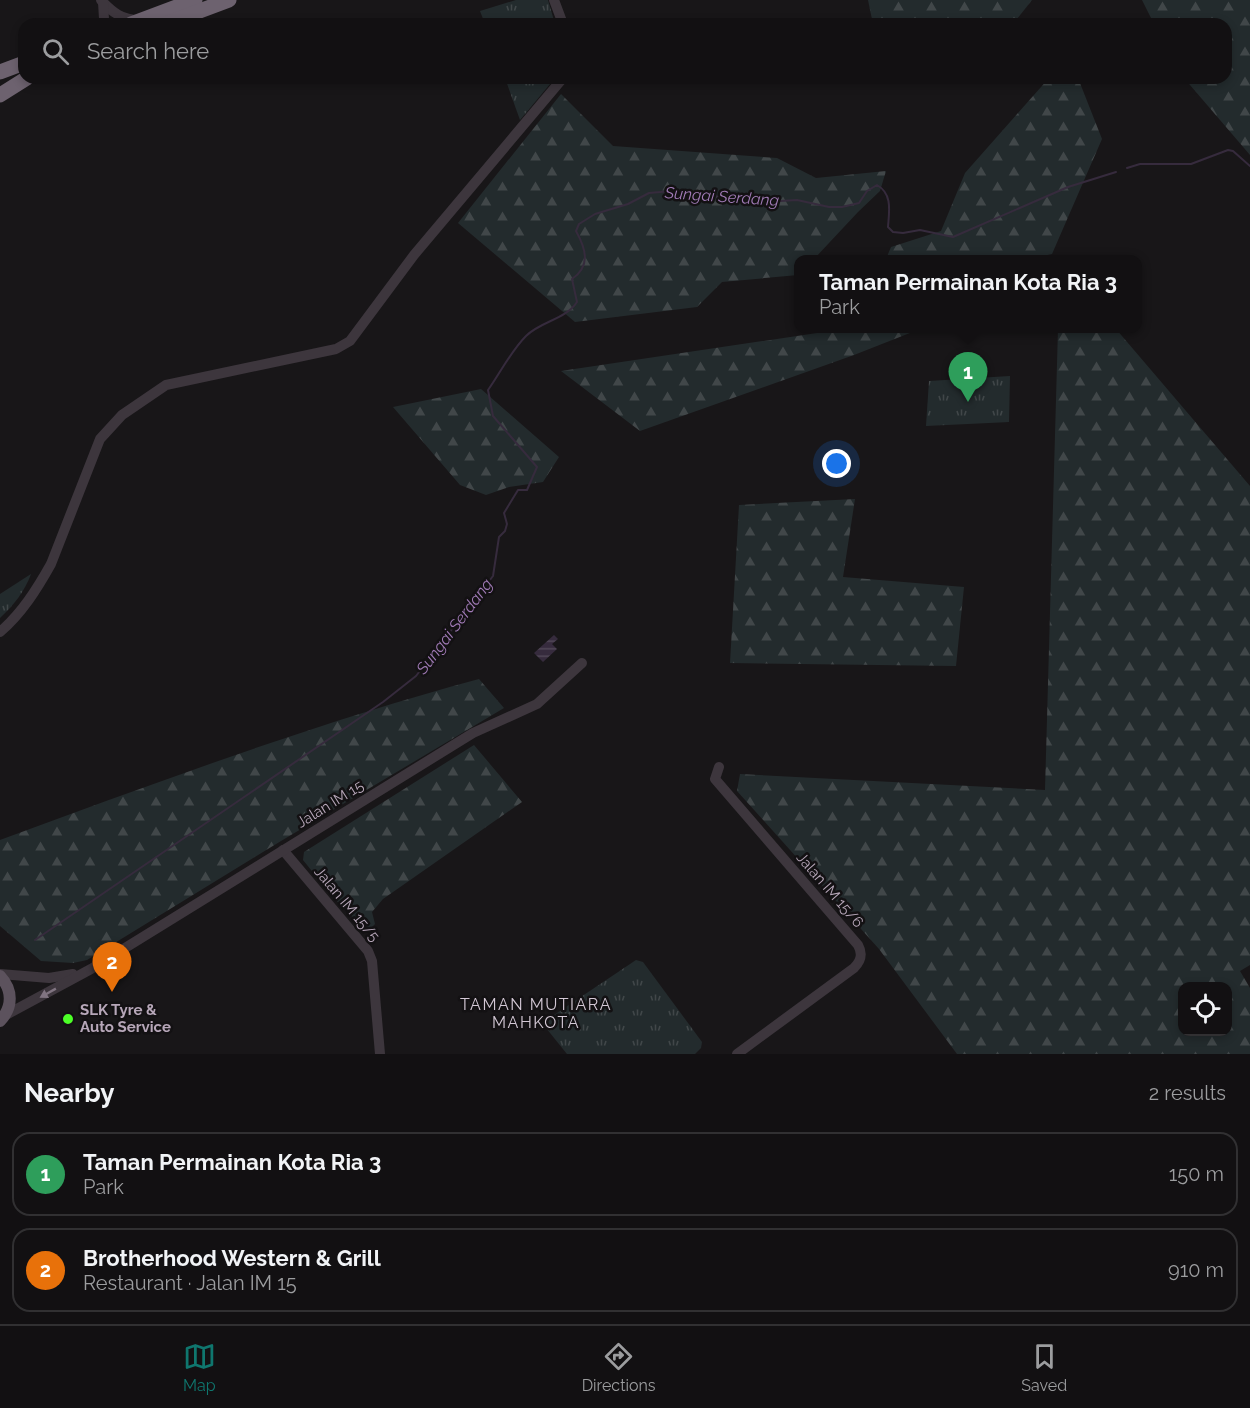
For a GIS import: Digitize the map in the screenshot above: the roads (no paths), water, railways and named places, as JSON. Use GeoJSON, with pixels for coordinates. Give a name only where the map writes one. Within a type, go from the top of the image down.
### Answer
{"type":"FeatureCollection","features":[{"type":"Feature","properties":{"kind":"highway"},"geometry":{"type":"LineString","coordinates":[[148,18],[195,0]]}},
{"type":"Feature","properties":{"kind":"highway"},"geometry":{"type":"LineString","coordinates":[[181,18],[229,0]]}},
{"type":"Feature","properties":{"kind":"highway"},"geometry":{"type":"LineString","coordinates":[[0,70],[18,71]]}},
{"type":"Feature","properties":{"kind":"highway"},"geometry":{"type":"LineString","coordinates":[[0,85],[18,74]]}},
{"type":"Feature","properties":{"kind":"highway"},"geometry":{"type":"LineString","coordinates":[[0,95],[18,76]]}},
{"type":"Feature","properties":{"kind":"main road"},"geometry":{"type":"LineString","coordinates":[[0,975],[7,985],[10,996],[9,1006],[1,1019]]}},
{"type":"Feature","properties":{"kind":"street"},"geometry":{"type":"LineString","coordinates":[[554,0],[561,18]]}},
{"type":"Feature","properties":{"kind":"street"},"geometry":{"type":"LineString","coordinates":[[102,1],[118,16],[124,18]]}},
{"type":"Feature","properties":{"kind":"street"},"geometry":{"type":"LineString","coordinates":[[102,1],[104,18]]}},
{"type":"Feature","properties":{"kind":"street"},"geometry":{"type":"LineString","coordinates":[[0,632],[17,616],[44,577],[100,439],[122,415],[166,385],[336,349],[350,341],[414,255],[558,84]]}},
{"type":"Feature","properties":{"kind":"street","name":"Jalan IM 15"},"geometry":{"type":"LineString","coordinates":[[1,1019],[91,969],[473,733],[537,704],[582,663]]}},
{"type":"Feature","properties":{"kind":"street","name":"Jalan IM 15/6"},"geometry":{"type":"LineString","coordinates":[[719,766],[715,779],[858,945],[861,954],[860,961],[854,968],[736,1054]]}},
{"type":"Feature","properties":{"kind":"street","name":"Jalan IM 15/5"},"geometry":{"type":"LineString","coordinates":[[283,850],[368,951],[372,961],[380,1054]]}},
{"type":"Feature","properties":{"kind":"street","name":"Jalan IM 15"},"geometry":{"type":"LineString","coordinates":[[0,975],[49,978],[63,977],[91,969]]}},
{"type":"Feature","properties":{"kind":"waterway","name":"Sungai Serdang"},"geometry":{"type":"LineString","coordinates":[[1127,168],[1140,164],[1191,164],[1228,150],[1233,151],[1250,166]]}},
{"type":"Feature","properties":{"kind":"waterway","name":"Sungai Serdang"},"geometry":{"type":"LineString","coordinates":[[35,940],[383,702],[416,676],[493,576],[499,537],[505,531],[507,524],[504,513],[518,490],[527,490],[537,467],[493,416],[488,390],[526,336],[560,317],[577,302],[572,279],[582,269],[585,257],[576,231],[579,224],[595,214],[628,204],[649,193],[672,191],[764,202],[797,200],[829,207],[842,207],[859,203],[867,191],[877,185],[888,198],[888,227],[893,232],[920,230],[953,237],[1068,187],[1116,172]]}},
{"type":"Feature","properties":{"kind":"place","name":"Taman Permainan Kota Ria 3"},"geometry":{"type":"Point","coordinates":[968,402]}},
{"type":"Feature","properties":{"kind":"place","name":"Brotherhood Western & Grill"},"geometry":{"type":"Point","coordinates":[112,992]}},
{"type":"Feature","properties":{"kind":"place","name":"SLK Tyre & Auto Service"},"geometry":{"type":"Point","coordinates":[68,1019]}},
{"type":"Feature","properties":{"kind":"district","name":"TAMAN MUTIARA MAHKOTA"},"geometry":{"type":"Point","coordinates":[536,1013]}}]}
